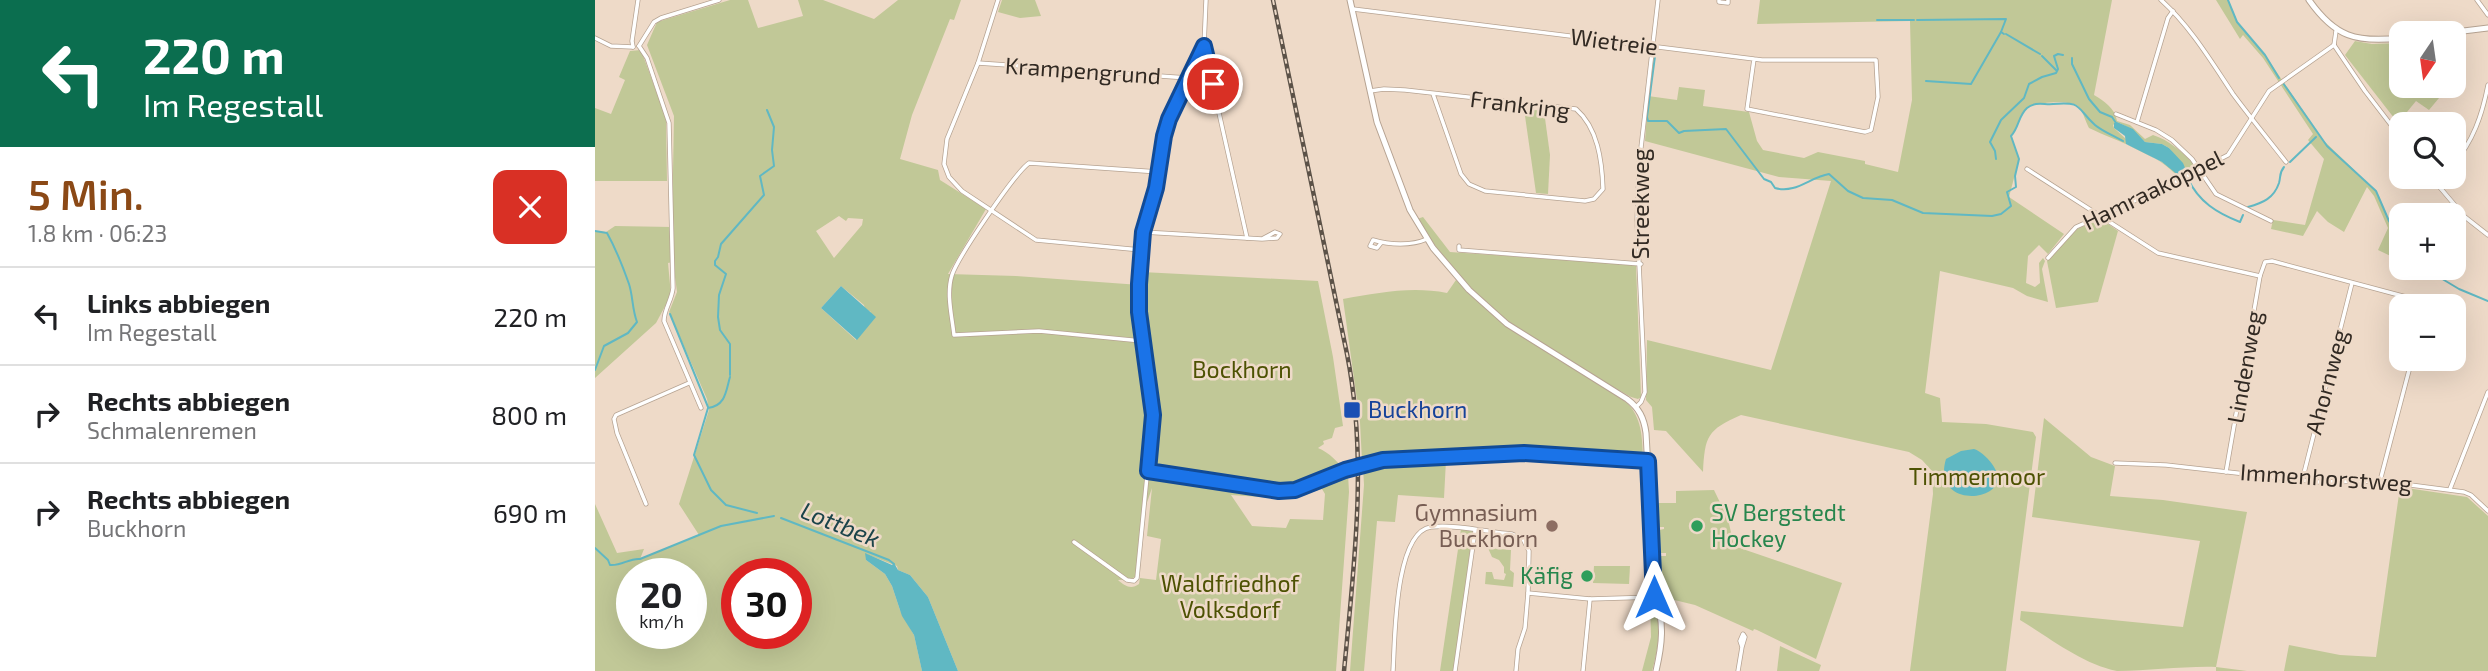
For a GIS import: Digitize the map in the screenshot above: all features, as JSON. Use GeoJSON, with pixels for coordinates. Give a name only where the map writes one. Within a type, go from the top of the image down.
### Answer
{"type":"FeatureCollection","features":[{"type":"Feature","properties":{"kind":"main road"},"geometry":{"type":"LineString","coordinates":[[1350,0],[1377,122],[1410,210],[1427,239],[1460,281],[1492,312],[1528,339],[1623,397],[1636,407],[1645,424],[1655,597],[1660,609],[1663,633],[1656,671]]}},
{"type":"Feature","properties":{"kind":"main road"},"geometry":{"type":"LineString","coordinates":[[2309,0],[2320,16],[2336,30],[2368,39],[2389,38]]}},
{"type":"Feature","properties":{"kind":"main road"},"geometry":{"type":"LineString","coordinates":[[2466,31],[2488,28]]}},
{"type":"Feature","properties":{"kind":"street"},"geometry":{"type":"LineString","coordinates":[[633,47],[638,0]]}},
{"type":"Feature","properties":{"kind":"street"},"geometry":{"type":"LineString","coordinates":[[595,38],[611,46],[639,46],[654,22],[660,18],[719,0]]}},
{"type":"Feature","properties":{"kind":"street"},"geometry":{"type":"LineString","coordinates":[[998,0],[978,63],[947,139],[944,164],[949,177],[992,211],[1036,240],[1141,250]]}},
{"type":"Feature","properties":{"kind":"street"},"geometry":{"type":"LineString","coordinates":[[1206,0],[1204,46],[1247,238]]}},
{"type":"Feature","properties":{"kind":"street","name":"Streekweg"},"geometry":{"type":"LineString","coordinates":[[1636,407],[1644,392],[1637,212],[1639,160],[1658,0]]}},
{"type":"Feature","properties":{"kind":"street"},"geometry":{"type":"LineString","coordinates":[[1719,0],[1728,3],[1728,0]]}},
{"type":"Feature","properties":{"kind":"street"},"geometry":{"type":"LineString","coordinates":[[2161,0],[2173,10],[2199,43],[2251,118],[2286,162]]}},
{"type":"Feature","properties":{"kind":"street"},"geometry":{"type":"LineString","coordinates":[[2477,0],[2488,15]]}},
{"type":"Feature","properties":{"kind":"street","name":"Wietreie"},"geometry":{"type":"LineString","coordinates":[[1353,9],[1754,59],[1876,60],[1878,97],[1871,130],[1865,132],[1747,109],[1754,59]]}},
{"type":"Feature","properties":{"kind":"street"},"geometry":{"type":"LineString","coordinates":[[2137,122],[2168,18],[2173,10]]}},
{"type":"Feature","properties":{"kind":"street"},"geometry":{"type":"LineString","coordinates":[[2336,30],[2334,45],[2389,122]]}},
{"type":"Feature","properties":{"kind":"street","name":"Hamraakoppel"},"geometry":{"type":"LineString","coordinates":[[2048,258],[2069,233],[2100,215],[2168,186],[2228,155],[2269,91],[2334,45]]}},
{"type":"Feature","properties":{"kind":"street"},"geometry":{"type":"LineString","coordinates":[[639,46],[647,58],[669,122],[673,288],[672,298],[664,313],[664,321],[701,408]]}},
{"type":"Feature","properties":{"kind":"street"},"geometry":{"type":"LineString","coordinates":[[1074,542],[1125,579],[1134,581],[1137,578],[1153,415],[1139,284],[1143,232],[1160,172],[1164,136],[1204,46]]}},
{"type":"Feature","properties":{"kind":"street","name":"Krampengrund"},"geometry":{"type":"LineString","coordinates":[[978,63],[1188,78]]}},
{"type":"Feature","properties":{"kind":"street"},"geometry":{"type":"LineString","coordinates":[[2466,148],[2480,121],[2488,85]]}},
{"type":"Feature","properties":{"kind":"street","name":"Frankring"},"geometry":{"type":"LineString","coordinates":[[1370,91],[1384,89],[1433,94],[1576,109],[1586,118],[1593,133],[1603,169],[1603,189],[1594,199],[1585,201],[1485,191],[1469,184],[1461,174],[1433,94]]}},
{"type":"Feature","properties":{"kind":"street"},"geometry":{"type":"LineString","coordinates":[[2116,114],[2156,130],[2172,140],[2183,148],[2212,190],[2220,197],[2271,221]]}},
{"type":"Feature","properties":{"kind":"street"},"geometry":{"type":"LineString","coordinates":[[1143,341],[1039,331],[954,335],[950,302],[951,276],[1025,165],[1033,162],[1160,172]]}},
{"type":"Feature","properties":{"kind":"street"},"geometry":{"type":"LineString","coordinates":[[2027,169],[2158,253],[2260,276]]}},
{"type":"Feature","properties":{"kind":"street"},"geometry":{"type":"LineString","coordinates":[[2441,189],[2465,217],[2488,235]]}},
{"type":"Feature","properties":{"kind":"street"},"geometry":{"type":"LineString","coordinates":[[1143,232],[1262,239]]}},
{"type":"Feature","properties":{"kind":"street"},"geometry":{"type":"LineString","coordinates":[[1381,243],[1417,243],[1427,239]]}},
{"type":"Feature","properties":{"kind":"street"},"geometry":{"type":"LineString","coordinates":[[1459,246],[1459,250],[1641,264]]}},
{"type":"Feature","properties":{"kind":"street","name":"Lindenweg"},"geometry":{"type":"LineString","coordinates":[[2226,472],[2260,276],[2265,262],[2272,261],[2352,282]]}},
{"type":"Feature","properties":{"kind":"street"},"geometry":{"type":"LineString","coordinates":[[2352,282],[2396,294]]}},
{"type":"Feature","properties":{"kind":"street","name":"Ahornweg"},"geometry":{"type":"LineString","coordinates":[[2302,481],[2352,282]]}},
{"type":"Feature","properties":{"kind":"street"},"geometry":{"type":"LineString","coordinates":[[2380,481],[2409,371]]}},
{"type":"Feature","properties":{"kind":"street"},"geometry":{"type":"LineString","coordinates":[[646,504],[617,433],[614,419],[616,415],[689,383]]}},
{"type":"Feature","properties":{"kind":"street"},"geometry":{"type":"LineString","coordinates":[[2450,489],[2488,393]]}},
{"type":"Feature","properties":{"kind":"street"},"geometry":{"type":"LineString","coordinates":[[1148,471],[1279,491],[1295,490],[1370,462],[1511,453],[1648,461]]}},
{"type":"Feature","properties":{"kind":"street","name":"Immenhorstweg"},"geometry":{"type":"LineString","coordinates":[[2115,463],[2302,481],[2380,481],[2450,489],[2471,495],[2488,511]]}},
{"type":"Feature","properties":{"kind":"street"},"geometry":{"type":"LineString","coordinates":[[1393,671],[1401,581],[1413,541],[1422,531],[1431,527],[1515,535],[1525,541],[1530,553],[1528,593],[1524,634],[1518,649],[1516,671]]}},
{"type":"Feature","properties":{"kind":"street"},"geometry":{"type":"LineString","coordinates":[[1455,671],[1475,531]]}},
{"type":"Feature","properties":{"kind":"street"},"geometry":{"type":"LineString","coordinates":[[1528,593],[1590,599],[1655,597]]}},
{"type":"Feature","properties":{"kind":"street"},"geometry":{"type":"LineString","coordinates":[[1583,671],[1590,599]]}},
{"type":"Feature","properties":{"kind":"street"},"geometry":{"type":"LineString","coordinates":[[1738,671],[1742,647]]}},
{"type":"Feature","properties":{"kind":"green space","name":"Waldfriedhof Volksdorf"},"geometry":{"type":"Polygon","coordinates":[[[730,0],[748,0],[758,28],[803,16],[798,0],[823,0],[874,19],[898,0],[961,0],[954,20],[950,19],[912,115],[900,159],[938,170],[940,180],[986,209],[948,274],[1140,285],[1142,272],[1318,281],[1343,426],[1335,428],[1332,438],[1323,441],[1324,444],[1318,448],[1334,458],[1345,474],[1348,474],[1349,492],[1336,671],[958,671],[928,597],[910,575],[898,570],[897,566],[866,554],[866,560],[885,574],[892,586],[900,610],[914,635],[922,671],[595,671],[595,504],[617,553],[644,549],[640,558],[616,558],[616,649],[707,649],[707,558],[642,558],[699,535],[679,504],[709,410],[707,399],[669,312],[677,292],[673,262],[668,263],[671,295],[656,323],[595,378],[595,231],[606,232],[615,226],[672,227],[674,116],[647,45],[657,22],[730,0]],[[839,216],[816,231],[834,258],[862,225],[863,219],[848,218],[846,221],[839,216]],[[841,286],[821,308],[856,340],[871,312],[841,286]],[[1152,488],[1141,520],[1138,575],[1131,579],[1118,580],[1131,587],[1139,584],[1140,578],[1156,580],[1161,539],[1147,536],[1152,488]],[[1322,489],[1289,499],[1231,495],[1252,526],[1286,528],[1290,519],[1323,520],[1325,494],[1322,489]]]}},
{"type":"Feature","properties":{"kind":"green space"},"geometry":{"type":"Polygon","coordinates":[[[1002,0],[1035,0],[1041,16],[1020,18],[998,12],[1002,0]]]}},
{"type":"Feature","properties":{"kind":"green space","name":"Timmermoor"},"geometry":{"type":"Polygon","coordinates":[[[1760,0],[2112,0],[2094,95],[2105,102],[2117,121],[2130,125],[2145,139],[2153,135],[2164,140],[2193,163],[2193,169],[2179,178],[2155,158],[2180,175],[2186,170],[2169,148],[2162,144],[2145,142],[2132,129],[2117,122],[2113,125],[2127,140],[2126,144],[2089,128],[2076,105],[2054,102],[2031,106],[2024,111],[2011,136],[2019,159],[2009,197],[2064,234],[2048,254],[2039,245],[2028,256],[2026,283],[2035,287],[2040,283],[2039,263],[2043,258],[2045,261],[2042,269],[2048,302],[2027,296],[2013,288],[1940,271],[1925,393],[1940,398],[1942,422],[1986,424],[2033,432],[2036,437],[2006,671],[1910,671],[1933,494],[1932,471],[1922,460],[1909,452],[1741,415],[1721,425],[1710,436],[1705,450],[1703,472],[1666,431],[1654,430],[1652,407],[1646,400],[1647,340],[1771,370],[1831,181],[1779,177],[1645,141],[1648,96],[1677,100],[1679,87],[1705,90],[1703,106],[1749,112],[1757,141],[1763,150],[1804,158],[1818,152],[1865,161],[1865,164],[1898,172],[1912,100],[1910,21],[1757,24],[1760,0]]]}},
{"type":"Feature","properties":{"kind":"green space"},"geometry":{"type":"Polygon","coordinates":[[[2216,0],[2228,0],[2237,22],[2265,55],[2323,140],[2376,191],[2389,221],[2389,255],[2378,250],[2388,228],[2374,196],[2367,187],[2344,232],[2317,211],[2303,236],[2271,229],[2273,220],[2305,225],[2324,159],[2308,140],[2313,134],[2263,58],[2243,35],[2240,39],[2216,0]]]}},
{"type":"Feature","properties":{"kind":"green space"},"geometry":{"type":"Polygon","coordinates":[[[2355,41],[2389,43],[2389,98],[2439,98],[2429,110],[2416,101],[2407,112],[2389,112],[2345,55],[2355,41]]]}},
{"type":"Feature","properties":{"kind":"green space"},"geometry":{"type":"Polygon","coordinates":[[[641,50],[666,118],[667,181],[595,181],[595,108],[611,114],[625,80],[619,77],[630,51],[641,50]]]}},
{"type":"Feature","properties":{"kind":"green space"},"geometry":{"type":"Polygon","coordinates":[[[1524,109],[1544,111],[1550,155],[1548,194],[1536,193],[1524,109]]]}},
{"type":"Feature","properties":{"kind":"green space"},"geometry":{"type":"Polygon","coordinates":[[[1423,217],[1450,252],[1636,265],[1641,397],[1631,397],[1581,369],[1502,317],[1466,284],[1445,259],[1417,219],[1423,217]]]}},
{"type":"Feature","properties":{"kind":"green space"},"geometry":{"type":"Polygon","coordinates":[[[2101,219],[2118,231],[2098,302],[2056,308],[2047,261],[2077,229],[2101,219]]]}},
{"type":"Feature","properties":{"kind":"green space","name":"Bockhorn"},"geometry":{"type":"Polygon","coordinates":[[[1456,280],[1496,317],[1627,403],[1638,421],[1643,457],[1639,459],[1514,451],[1444,456],[1375,456],[1362,461],[1360,422],[1343,299],[1408,290],[1447,293],[1456,280]]]}},
{"type":"Feature","properties":{"kind":"green space"},"geometry":{"type":"Polygon","coordinates":[[[2044,418],[2091,457],[2115,466],[2110,496],[2163,500],[2247,512],[2216,667],[2117,671],[2104,668],[2079,657],[2020,620],[2021,611],[2183,627],[2200,541],[2032,517],[2044,418]]]}},
{"type":"Feature","properties":{"kind":"green space"},"geometry":{"type":"Polygon","coordinates":[[[1446,460],[1444,498],[1398,495],[1395,522],[1377,521],[1364,671],[1350,671],[1364,485],[1363,467],[1446,460]]]}},
{"type":"Feature","properties":{"kind":"green space"},"geometry":{"type":"Polygon","coordinates":[[[2400,487],[2467,497],[2488,516],[2488,671],[2284,671],[2289,645],[2340,655],[2376,657],[2400,487]]]}},
{"type":"Feature","properties":{"kind":"green space"},"geometry":{"type":"Polygon","coordinates":[[[1714,490],[1728,519],[1734,546],[1842,583],[1816,659],[1757,630],[1753,631],[1695,605],[1666,598],[1663,594],[1660,556],[1666,556],[1666,553],[1660,553],[1659,530],[1664,527],[1659,527],[1658,503],[1676,503],[1676,491],[1714,490]]]}},
{"type":"Feature","properties":{"kind":"green space"},"geometry":{"type":"Polygon","coordinates":[[[1461,529],[1473,530],[1454,671],[1440,671],[1461,529]]]}},
{"type":"Feature","properties":{"kind":"green space"},"geometry":{"type":"Polygon","coordinates":[[[1488,548],[1511,550],[1513,587],[1485,584],[1486,572],[1492,572],[1494,579],[1504,580],[1506,574],[1504,567],[1499,560],[1492,557],[1488,548]]]}},
{"type":"Feature","properties":{"kind":"green space"},"geometry":{"type":"Polygon","coordinates":[[[1594,566],[1630,566],[1629,584],[1593,583],[1594,566]]]}},
{"type":"Feature","properties":{"kind":"green space"},"geometry":{"type":"Polygon","coordinates":[[[1650,599],[1656,600],[1658,645],[1652,671],[1642,671],[1651,637],[1650,599]]]}},
{"type":"Feature","properties":{"kind":"green space"},"geometry":{"type":"Polygon","coordinates":[[[1780,646],[1821,665],[1819,671],[1777,671],[1780,646]]]}},
{"type":"Feature","properties":{"kind":"green space"},"geometry":{"type":"Polygon","coordinates":[[[2216,667],[2247,671],[2216,671],[2216,667]]]}},
{"type":"Feature","properties":{"kind":"water"},"geometry":{"type":"Polygon","coordinates":[[[2114,123],[2133,129],[2145,142],[2162,144],[2169,148],[2186,170],[2178,175],[2162,162],[2126,144],[2125,136],[2114,128],[2114,123]]]}},
{"type":"Feature","properties":{"kind":"water"},"geometry":{"type":"Polygon","coordinates":[[[841,286],[876,317],[857,340],[821,308],[841,286]]]}},
{"type":"Feature","properties":{"kind":"water"},"geometry":{"type":"Polygon","coordinates":[[[1974,449],[1994,467],[1998,479],[1994,488],[1984,494],[1960,494],[1950,488],[1944,476],[1946,459],[1961,451],[1974,449]]]}},
{"type":"Feature","properties":{"kind":"water"},"geometry":{"type":"Polygon","coordinates":[[[865,553],[892,565],[894,563],[898,570],[910,575],[928,597],[958,671],[922,671],[914,635],[902,616],[892,586],[885,574],[866,560],[865,553]]]}},
{"type":"Feature","properties":{"kind":"waterway"},"geometry":{"type":"LineString","coordinates":[[2228,0],[2237,22],[2265,55],[2279,78]]}},
{"type":"Feature","properties":{"kind":"waterway"},"geometry":{"type":"LineString","coordinates":[[1917,20],[2006,19],[2001,32]]}},
{"type":"Feature","properties":{"kind":"waterway"},"geometry":{"type":"LineString","coordinates":[[1877,20],[1914,20]]}},
{"type":"Feature","properties":{"kind":"waterway"},"geometry":{"type":"LineString","coordinates":[[1926,81],[1971,84],[2001,32],[2004,34]]}},
{"type":"Feature","properties":{"kind":"waterway"},"geometry":{"type":"LineString","coordinates":[[2006,34],[2040,54]]}},
{"type":"Feature","properties":{"kind":"waterway"},"geometry":{"type":"LineString","coordinates":[[1996,159],[1990,142],[2001,120],[2024,98],[2029,84],[2056,73],[2058,69],[2054,56],[2063,55]]}},
{"type":"Feature","properties":{"kind":"waterway"},"geometry":{"type":"LineString","coordinates":[[1655,56],[1648,121],[1667,121],[1679,133],[1726,129],[1764,179],[1771,182],[1775,188],[1790,189],[1829,174],[1848,191],[1863,198],[1892,200],[1923,213],[1992,216],[2001,214],[2011,206],[2007,192],[2016,187],[2015,176],[2019,159],[2011,136],[2030,106],[2063,103],[2074,105],[2098,127],[2123,141]]}},
{"type":"Feature","properties":{"kind":"waterway"},"geometry":{"type":"LineString","coordinates":[[2042,56],[2056,70]]}},
{"type":"Feature","properties":{"kind":"waterway"},"geometry":{"type":"LineString","coordinates":[[2072,58],[2072,64],[2089,99],[2100,112],[2112,117],[2116,123]]}},
{"type":"Feature","properties":{"kind":"waterway"},"geometry":{"type":"LineString","coordinates":[[2283,83],[2327,146],[2376,191],[2389,221]]}},
{"type":"Feature","properties":{"kind":"waterway"},"geometry":{"type":"LineString","coordinates":[[730,375],[730,344],[720,330],[718,317],[719,295],[726,274],[715,265],[715,261],[721,244],[764,195],[760,176],[774,166],[774,127],[767,110]]}},
{"type":"Feature","properties":{"kind":"waterway"},"geometry":{"type":"LineString","coordinates":[[2290,162],[2316,137]]}},
{"type":"Feature","properties":{"kind":"waterway"},"geometry":{"type":"LineString","coordinates":[[2248,207],[2271,196],[2277,188],[2284,167]]}},
{"type":"Feature","properties":{"kind":"waterway"},"geometry":{"type":"LineString","coordinates":[[2188,179],[2203,200],[2216,211],[2240,222],[2243,215]]}},
{"type":"Feature","properties":{"kind":"waterway"},"geometry":{"type":"LineString","coordinates":[[595,231],[607,233],[616,252],[629,284],[637,322],[628,333],[604,346],[595,370]]}},
{"type":"Feature","properties":{"kind":"waterway"},"geometry":{"type":"LineString","coordinates":[[2444,280],[2488,301]]}},
{"type":"Feature","properties":{"kind":"waterway"},"geometry":{"type":"LineString","coordinates":[[670,314],[708,407]]}},
{"type":"Feature","properties":{"kind":"waterway"},"geometry":{"type":"LineString","coordinates":[[730,377],[722,401],[708,408],[694,455],[711,490],[726,505],[757,513]]}},
{"type":"Feature","properties":{"kind":"waterway"},"geometry":{"type":"LineString","coordinates":[[595,548],[610,565],[618,564],[640,559],[721,526],[774,516]]}},
{"type":"Feature","properties":{"kind":"waterway","name":"Lottbek"},"geometry":{"type":"LineString","coordinates":[[781,518],[894,564]]}},
{"type":"Feature","properties":{"kind":"railway"},"geometry":{"type":"LineString","coordinates":[[1273,0],[1353,393],[1357,433],[1357,512],[1344,671]]}},
{"type":"Feature","properties":{"kind":"place","name":"Buckhorn"},"geometry":{"type":"Point","coordinates":[1352,410]}},
{"type":"Feature","properties":{"kind":"place","name":"Gymnasium Buckhorn"},"geometry":{"type":"Point","coordinates":[1552,526]}},
{"type":"Feature","properties":{"kind":"place","name":"SV Bergstedt Hockey"},"geometry":{"type":"Point","coordinates":[1697,526]}},
{"type":"Feature","properties":{"kind":"place","name":"Käfig"},"geometry":{"type":"Point","coordinates":[1587,576]}},
{"type":"Feature","properties":{"kind":"route"},"geometry":{"type":"LineString","coordinates":[[1213,84],[1204,46],[1169,119],[1160,172],[1143,232],[1139,312],[1153,415],[1148,471],[1279,491],[1295,490],[1345,470],[1383,460],[1524,453],[1648,461],[1654,597]]}}]}
